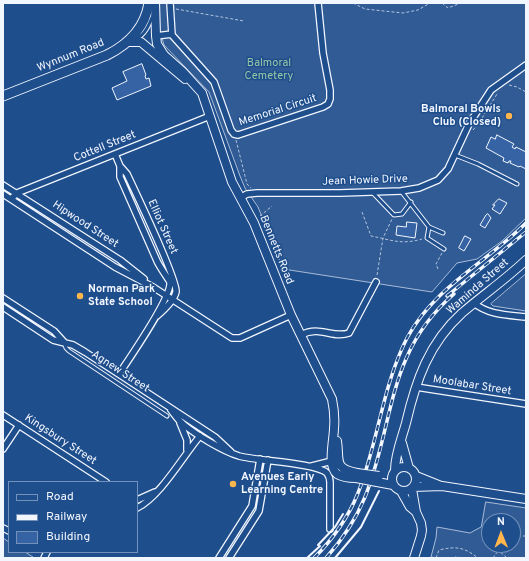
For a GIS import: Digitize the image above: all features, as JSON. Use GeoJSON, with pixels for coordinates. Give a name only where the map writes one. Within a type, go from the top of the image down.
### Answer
{"type":"FeatureCollection","features":[{"type":"Feature","properties":{"kind":"main road"},"geometry":{"type":"LineString","coordinates":[[128,42],[137,42],[141,40],[140,27],[143,3]]}},
{"type":"Feature","properties":{"kind":"main road","name":"Wynnum Road"},"geometry":{"type":"LineString","coordinates":[[3,96],[107,55],[128,42],[140,27],[153,4]]}},
{"type":"Feature","properties":{"kind":"main road","name":"Bennetts Road"},"geometry":{"type":"LineString","coordinates":[[153,4],[157,44],[202,93],[232,182],[254,223],[291,315],[332,399],[334,410],[333,467],[337,474],[378,479],[393,485]]}},
{"type":"Feature","properties":{"kind":"main road","name":"Bennetts Road"},"geometry":{"type":"LineString","coordinates":[[141,40],[181,77],[191,82]]}},
{"type":"Feature","properties":{"kind":"main road","name":"Waminda Street"},"geometry":{"type":"LineString","coordinates":[[394,472],[395,463],[416,387],[422,368],[431,351],[457,319],[526,260]]}},
{"type":"Feature","properties":{"kind":"main road","name":"Bennetts Road"},"geometry":{"type":"LineString","coordinates":[[334,428],[339,464],[356,476]]}},
{"type":"Feature","properties":{"kind":"main road","name":"Waminda Street"},"geometry":{"type":"LineString","coordinates":[[402,442],[409,468]]}},
{"type":"Feature","properties":{"kind":"main road"},"geometry":{"type":"LineString","coordinates":[[416,512],[410,507],[401,491],[393,485],[392,481],[394,472],[402,467],[409,468],[416,476],[442,486],[526,499]]}},
{"type":"Feature","properties":{"kind":"main road","name":"Bennetts Road"},"geometry":{"type":"LineString","coordinates":[[378,479],[394,472]]}},
{"type":"Feature","properties":{"kind":"main road"},"geometry":{"type":"LineString","coordinates":[[414,558],[422,533],[421,523],[416,512],[413,488],[416,476]]}},
{"type":"Feature","properties":{"kind":"main road"},"geometry":{"type":"LineString","coordinates":[[401,491],[405,492],[413,488],[442,486]]}},
{"type":"Feature","properties":{"kind":"street","name":"Memorial Circuit"},"geometry":{"type":"LineString","coordinates":[[172,34],[214,82],[231,130],[234,134],[241,134],[323,107],[328,104],[330,99],[330,90],[323,53],[318,3]]}},
{"type":"Feature","properties":{"kind":"street"},"geometry":{"type":"LineString","coordinates":[[156,36],[172,34],[170,6]]}},
{"type":"Feature","properties":{"kind":"street","name":"Jean Howie Drive"},"geometry":{"type":"LineString","coordinates":[[240,198],[247,194],[257,193],[401,192],[419,188],[438,180],[448,169],[466,131],[491,90],[526,64]]}},
{"type":"Feature","properties":{"kind":"street","name":"Cottell Street"},"geometry":{"type":"LineString","coordinates":[[11,199],[17,193],[210,116]]}},
{"type":"Feature","properties":{"kind":"street","name":"Elliot Street"},"geometry":{"type":"LineString","coordinates":[[115,154],[120,166],[127,174],[172,274],[176,290],[172,299]]}},
{"type":"Feature","properties":{"kind":"street","name":"Elliot Street"},"geometry":{"type":"LineString","coordinates":[[120,166],[120,177],[157,261],[164,274],[170,281],[167,296]]}},
{"type":"Feature","properties":{"kind":"street","name":"Hipwood Street"},"geometry":{"type":"LineString","coordinates":[[3,185],[120,260],[153,287]]}},
{"type":"Feature","properties":{"kind":"street","name":"Hipwood Street"},"geometry":{"type":"LineString","coordinates":[[3,194],[115,267],[153,287],[235,339],[291,315]]}},
{"type":"Feature","properties":{"kind":"street"},"geometry":{"type":"LineString","coordinates":[[301,334],[313,330],[340,334],[349,332],[376,282]]}},
{"type":"Feature","properties":{"kind":"street"},"geometry":{"type":"LineString","coordinates":[[119,374],[156,318],[167,296]]}},
{"type":"Feature","properties":{"kind":"street","name":"Agnew Street"},"geometry":{"type":"LineString","coordinates":[[3,298],[54,331],[64,342]]}},
{"type":"Feature","properties":{"kind":"street"},"geometry":{"type":"LineString","coordinates":[[156,318],[166,308],[172,299]]}},
{"type":"Feature","properties":{"kind":"street"},"geometry":{"type":"LineString","coordinates":[[474,303],[488,312],[526,317]]}},
{"type":"Feature","properties":{"kind":"street","name":"Agnew Street"},"geometry":{"type":"LineString","coordinates":[[3,308],[53,340],[74,345],[219,440],[231,452]]}},
{"type":"Feature","properties":{"kind":"street","name":"Moolabar Street"},"geometry":{"type":"LineString","coordinates":[[416,387],[526,404]]}},
{"type":"Feature","properties":{"kind":"street","name":"Agnew Street"},"geometry":{"type":"LineString","coordinates":[[165,404],[184,425],[200,436],[231,452],[241,456],[310,467],[324,471],[329,476],[330,482],[330,530]]}},
{"type":"Feature","properties":{"kind":"street","name":"Kingsbury Street"},"geometry":{"type":"LineString","coordinates":[[3,415],[104,481]]}},
{"type":"Feature","properties":{"kind":"street"},"geometry":{"type":"LineString","coordinates":[[176,417],[187,440],[188,445],[186,452]]}},
{"type":"Feature","properties":{"kind":"street"},"geometry":{"type":"LineString","coordinates":[[3,449],[19,425]]}},
{"type":"Feature","properties":{"kind":"street"},"geometry":{"type":"LineString","coordinates":[[138,508],[146,504],[200,436]]}},
{"type":"Feature","properties":{"kind":"street"},"geometry":{"type":"LineString","coordinates":[[219,558],[252,507],[260,459]]}},
{"type":"Feature","properties":{"kind":"street"},"geometry":{"type":"LineString","coordinates":[[229,558],[258,513],[268,460]]}},
{"type":"Feature","properties":{"kind":"street","name":"Agnew Street"},"geometry":{"type":"LineString","coordinates":[[310,467],[322,465],[332,461]]}},
{"type":"Feature","properties":{"kind":"street"},"geometry":{"type":"LineString","coordinates":[[257,478],[265,480]]}},
{"type":"Feature","properties":{"kind":"street"},"geometry":{"type":"LineString","coordinates":[[138,500],[157,491]]}},
{"type":"Feature","properties":{"kind":"lane"},"geometry":{"type":"LineString","coordinates":[[141,40],[149,24],[153,4]]}},
{"type":"Feature","properties":{"kind":"lane"},"geometry":{"type":"LineString","coordinates":[[455,155],[478,164],[517,184]]}},
{"type":"Feature","properties":{"kind":"lane"},"geometry":{"type":"LineString","coordinates":[[373,192],[394,215],[402,214],[410,202]]}},
{"type":"Feature","properties":{"kind":"lane"},"geometry":{"type":"LineString","coordinates":[[401,192],[429,227],[443,233]]}},
{"type":"Feature","properties":{"kind":"lane"},"geometry":{"type":"LineString","coordinates":[[429,227],[427,238],[444,249]]}},
{"type":"Feature","properties":{"kind":"lane","name":"Agnew Street"},"geometry":{"type":"LineString","coordinates":[[64,342],[69,351],[167,416]]}},
{"type":"Feature","properties":{"kind":"path"},"geometry":{"type":"LineString","coordinates":[[354,3],[365,9],[403,13],[418,10],[430,3]]}},
{"type":"Feature","properties":{"kind":"path"},"geometry":{"type":"LineString","coordinates":[[442,3],[448,8],[461,3]]}},
{"type":"Feature","properties":{"kind":"path"},"geometry":{"type":"LineString","coordinates":[[170,6],[244,21]]}},
{"type":"Feature","properties":{"kind":"path"},"geometry":{"type":"LineString","coordinates":[[504,85],[517,87],[526,92]]}},
{"type":"Feature","properties":{"kind":"path"},"geometry":{"type":"LineString","coordinates":[[466,131],[471,132],[476,128],[500,89]]}},
{"type":"Feature","properties":{"kind":"path"},"geometry":{"type":"LineString","coordinates":[[234,134],[247,184],[257,193]]}},
{"type":"Feature","properties":{"kind":"path"},"geometry":{"type":"LineString","coordinates":[[260,216],[272,206]]}},
{"type":"Feature","properties":{"kind":"path"},"geometry":{"type":"LineString","coordinates":[[362,212],[371,236],[394,241],[412,242],[427,238]]}},
{"type":"Feature","properties":{"kind":"path"},"geometry":{"type":"LineString","coordinates":[[376,282],[383,238],[394,215]]}},
{"type":"Feature","properties":{"kind":"path"},"geometry":{"type":"LineString","coordinates":[[438,269],[436,264],[444,249]]}},
{"type":"Feature","properties":{"kind":"path"},"geometry":{"type":"LineString","coordinates":[[448,558],[436,558],[439,550],[457,547],[465,549],[478,558]]}},
{"type":"Feature","properties":{"kind":"path"},"geometry":{"type":"LineString","coordinates":[[454,558],[467,558]]}},
{"type":"Feature","properties":{"kind":"shaded area"},"geometry":{"type":"Polygon","coordinates":[[[160,3],[526,3],[526,218],[502,241],[477,259],[457,263],[432,292],[283,269],[258,207],[245,188],[209,92],[164,45],[160,31],[160,3]]]}},
{"type":"Feature","properties":{"kind":"shaded area"},"geometry":{"type":"Polygon","coordinates":[[[526,274],[526,311],[493,306],[491,304],[526,274]]]}},
{"type":"Feature","properties":{"kind":"shaded area"},"geometry":{"type":"Polygon","coordinates":[[[486,502],[526,508],[526,558],[431,557],[437,527],[470,533],[481,527],[481,553],[521,553],[521,513],[484,513],[486,502]]]}},
{"type":"Feature","properties":{"kind":"shaded area"},"geometry":{"type":"Polygon","coordinates":[[[3,538],[8,541],[8,553],[27,553],[33,557],[33,558],[3,558],[3,538]]]}},
{"type":"Feature","properties":{"kind":"building"},"geometry":{"type":"Polygon","coordinates":[[[142,64],[146,79],[149,78],[151,86],[117,100],[112,88],[127,81],[123,72],[142,64]]]}},
{"type":"Feature","properties":{"kind":"building"},"geometry":{"type":"Polygon","coordinates":[[[497,135],[514,144],[512,147],[515,149],[516,147],[526,152],[526,169],[510,163],[511,161],[508,163],[503,161],[504,158],[486,148],[491,137],[495,139],[497,135]]]}},
{"type":"Feature","properties":{"kind":"building"},"geometry":{"type":"Polygon","coordinates":[[[499,199],[507,203],[500,214],[492,209],[495,205],[493,205],[499,199]]]}},
{"type":"Feature","properties":{"kind":"building"},"geometry":{"type":"Polygon","coordinates":[[[488,214],[491,218],[485,228],[480,225],[488,214]]]}},
{"type":"Feature","properties":{"kind":"building"},"geometry":{"type":"Polygon","coordinates":[[[407,222],[417,223],[415,238],[396,235],[397,226],[406,227],[407,222]]]}},
{"type":"Feature","properties":{"kind":"building"},"geometry":{"type":"Polygon","coordinates":[[[465,236],[471,239],[464,251],[459,248],[465,236]]]}},
{"type":"Feature","properties":{"kind":"railway"},"geometry":{"type":"LineString","coordinates":[[314,558],[339,528],[358,493],[371,455],[392,376],[407,338],[418,320],[446,289],[511,237],[526,223]]}},
{"type":"Feature","properties":{"kind":"railway"},"geometry":{"type":"LineString","coordinates":[[447,296],[526,232]]}},
{"type":"Feature","properties":{"kind":"railway"},"geometry":{"type":"LineString","coordinates":[[326,558],[348,529],[365,497],[375,469],[395,389],[404,364],[416,340],[432,316],[454,294]]}},
{"type":"Feature","properties":{"kind":"wall"},"geometry":{"type":"LineString","coordinates":[[335,558],[361,527],[379,491]]}},
{"type":"Feature","properties":{"kind":"wall"},"geometry":{"type":"LineString","coordinates":[[318,545],[335,527],[343,514]]}},
{"type":"Feature","properties":{"kind":"wall"},"geometry":{"type":"LineString","coordinates":[[307,558],[320,546]]}},
{"type":"Feature","properties":{"kind":"place","name":"Balmoral Bowls Club (Closed)"},"geometry":{"type":"Point","coordinates":[509,116]}},
{"type":"Feature","properties":{"kind":"place","name":"Norman Park State School"},"geometry":{"type":"Point","coordinates":[80,296]}},
{"type":"Feature","properties":{"kind":"place","name":"Avenues Early Learning Centre"},"geometry":{"type":"Point","coordinates":[233,484]}},
{"type":"Feature","properties":{"kind":"park label","name":"Balmoral Cemetery"},"geometry":{"type":"Point","coordinates":[269,70]}}]}
